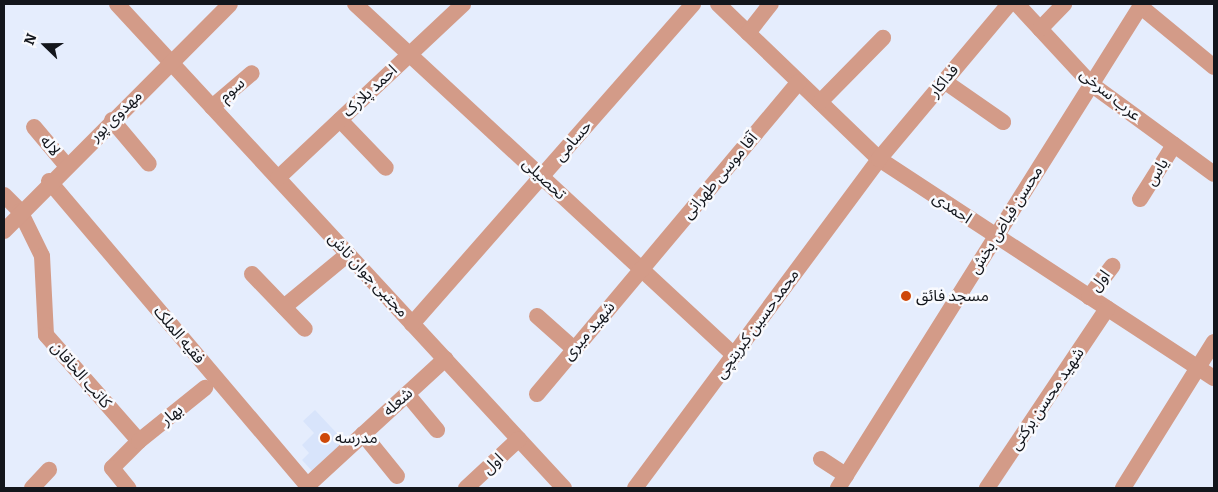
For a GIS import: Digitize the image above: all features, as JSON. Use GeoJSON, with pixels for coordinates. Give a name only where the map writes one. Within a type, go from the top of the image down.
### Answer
{"type":"FeatureCollection","features":[{"type":"Feature","properties":{"kind":"street","name":"مجتبی جوان تاش"},"geometry":{"type":"LineString","coordinates":[[117,4],[564,488]]}},
{"type":"Feature","properties":{"kind":"street","name":"مهدوی پور"},"geometry":{"type":"LineString","coordinates":[[4,231],[49,181],[230,4]]}},
{"type":"Feature","properties":{"kind":"street","name":"تحصیلی"},"geometry":{"type":"LineString","coordinates":[[355,4],[734,355]]}},
{"type":"Feature","properties":{"kind":"street","name":"احمد پلارک"},"geometry":{"type":"LineString","coordinates":[[278,178],[463,4]]}},
{"type":"Feature","properties":{"kind":"street","name":"حسامی"},"geometry":{"type":"LineString","coordinates":[[412,324],[693,4]]}},
{"type":"Feature","properties":{"kind":"street","name":"احمدی"},"geometry":{"type":"LineString","coordinates":[[718,4],[879,159],[1214,378]]}},
{"type":"Feature","properties":{"kind":"street"},"geometry":{"type":"LineString","coordinates":[[748,33],[771,4]]}},
{"type":"Feature","properties":{"kind":"street","name":"فداکار"},"geometry":{"type":"LineString","coordinates":[[879,159],[1009,4]]}},
{"type":"Feature","properties":{"kind":"street","name":"عرب سرخی"},"geometry":{"type":"LineString","coordinates":[[1018,4],[1091,84],[1214,174]]}},
{"type":"Feature","properties":{"kind":"street"},"geometry":{"type":"LineString","coordinates":[[1040,29],[1064,4]]}},
{"type":"Feature","properties":{"kind":"street"},"geometry":{"type":"LineString","coordinates":[[1141,5],[1214,67]]}},
{"type":"Feature","properties":{"kind":"street","name":"محسن فیاض بخش"},"geometry":{"type":"LineString","coordinates":[[842,482],[1141,5]]}},
{"type":"Feature","properties":{"kind":"street"},"geometry":{"type":"LineString","coordinates":[[820,102],[882,38]]}},
{"type":"Feature","properties":{"kind":"street","name":"سوم"},"geometry":{"type":"LineString","coordinates":[[212,107],[252,73]]}},
{"type":"Feature","properties":{"kind":"street"},"geometry":{"type":"LineString","coordinates":[[944,81],[1003,122]]}},
{"type":"Feature","properties":{"kind":"street","name":"آقا موسی طهرانی"},"geometry":{"type":"LineString","coordinates":[[642,269],[799,82]]}},
{"type":"Feature","properties":{"kind":"street"},"geometry":{"type":"LineString","coordinates":[[112,120],[149,164]]}},
{"type":"Feature","properties":{"kind":"street"},"geometry":{"type":"LineString","coordinates":[[340,120],[386,168]]}},
{"type":"Feature","properties":{"kind":"street","name":"لاله"},"geometry":{"type":"LineString","coordinates":[[34,127],[66,165]]}},
{"type":"Feature","properties":{"kind":"street","name":"یاس"},"geometry":{"type":"LineString","coordinates":[[1140,199],[1174,144]]}},
{"type":"Feature","properties":{"kind":"street","name":"محمدحسین کبریتچی"},"geometry":{"type":"LineString","coordinates":[[635,488],[879,159]]}},
{"type":"Feature","properties":{"kind":"street","name":"فقیه الملک"},"geometry":{"type":"LineString","coordinates":[[49,181],[308,487]]}},
{"type":"Feature","properties":{"kind":"street","name":"کاتب الخاقان"},"geometry":{"type":"LineString","coordinates":[[4,195],[20,212],[42,256],[46,335],[139,441]]}},
{"type":"Feature","properties":{"kind":"street"},"geometry":{"type":"LineString","coordinates":[[284,307],[348,254]]}},
{"type":"Feature","properties":{"kind":"street","name":"اول"},"geometry":{"type":"LineString","coordinates":[[1088,297],[1112,266]]}},
{"type":"Feature","properties":{"kind":"street","name":"شهید میری"},"geometry":{"type":"LineString","coordinates":[[537,394],[642,269]]}},
{"type":"Feature","properties":{"kind":"street"},"geometry":{"type":"LineString","coordinates":[[252,274],[305,329]]}},
{"type":"Feature","properties":{"kind":"street","name":"شهید محسن برکتی"},"geometry":{"type":"LineString","coordinates":[[988,488],[1107,309]]}},
{"type":"Feature","properties":{"kind":"street"},"geometry":{"type":"LineString","coordinates":[[537,316],[574,349]]}},
{"type":"Feature","properties":{"kind":"street"},"geometry":{"type":"LineString","coordinates":[[1122,488],[1214,342]]}},
{"type":"Feature","properties":{"kind":"street","name":"شعله"},"geometry":{"type":"LineString","coordinates":[[308,487],[445,359]]}},
{"type":"Feature","properties":{"kind":"street","name":"بهار"},"geometry":{"type":"LineString","coordinates":[[139,441],[205,388]]}},
{"type":"Feature","properties":{"kind":"street"},"geometry":{"type":"LineString","coordinates":[[408,394],[437,430]]}},
{"type":"Feature","properties":{"kind":"street"},"geometry":{"type":"LineString","coordinates":[[363,434],[397,476]]}},
{"type":"Feature","properties":{"kind":"street","name":"اول"},"geometry":{"type":"LineString","coordinates":[[466,488],[519,439]]}},
{"type":"Feature","properties":{"kind":"street"},"geometry":{"type":"LineString","coordinates":[[128,488],[112,468],[139,441]]}},
{"type":"Feature","properties":{"kind":"street"},"geometry":{"type":"LineString","coordinates":[[821,459],[842,482]]}},
{"type":"Feature","properties":{"kind":"street"},"geometry":{"type":"LineString","coordinates":[[32,488],[49,470]]}},
{"type":"Feature","properties":{"kind":"shaded area","name":"مدرسه"},"geometry":{"type":"Polygon","coordinates":[[[315,410],[346,443],[314,473],[302,460],[309,453],[302,445],[314,433],[303,421],[315,410]]]}},
{"type":"Feature","properties":{"kind":"place","name":"مسجد فائق"},"geometry":{"type":"Point","coordinates":[906,296]}},
{"type":"Feature","properties":{"kind":"place","name":"مدرسه"},"geometry":{"type":"Point","coordinates":[325,438]}}]}
